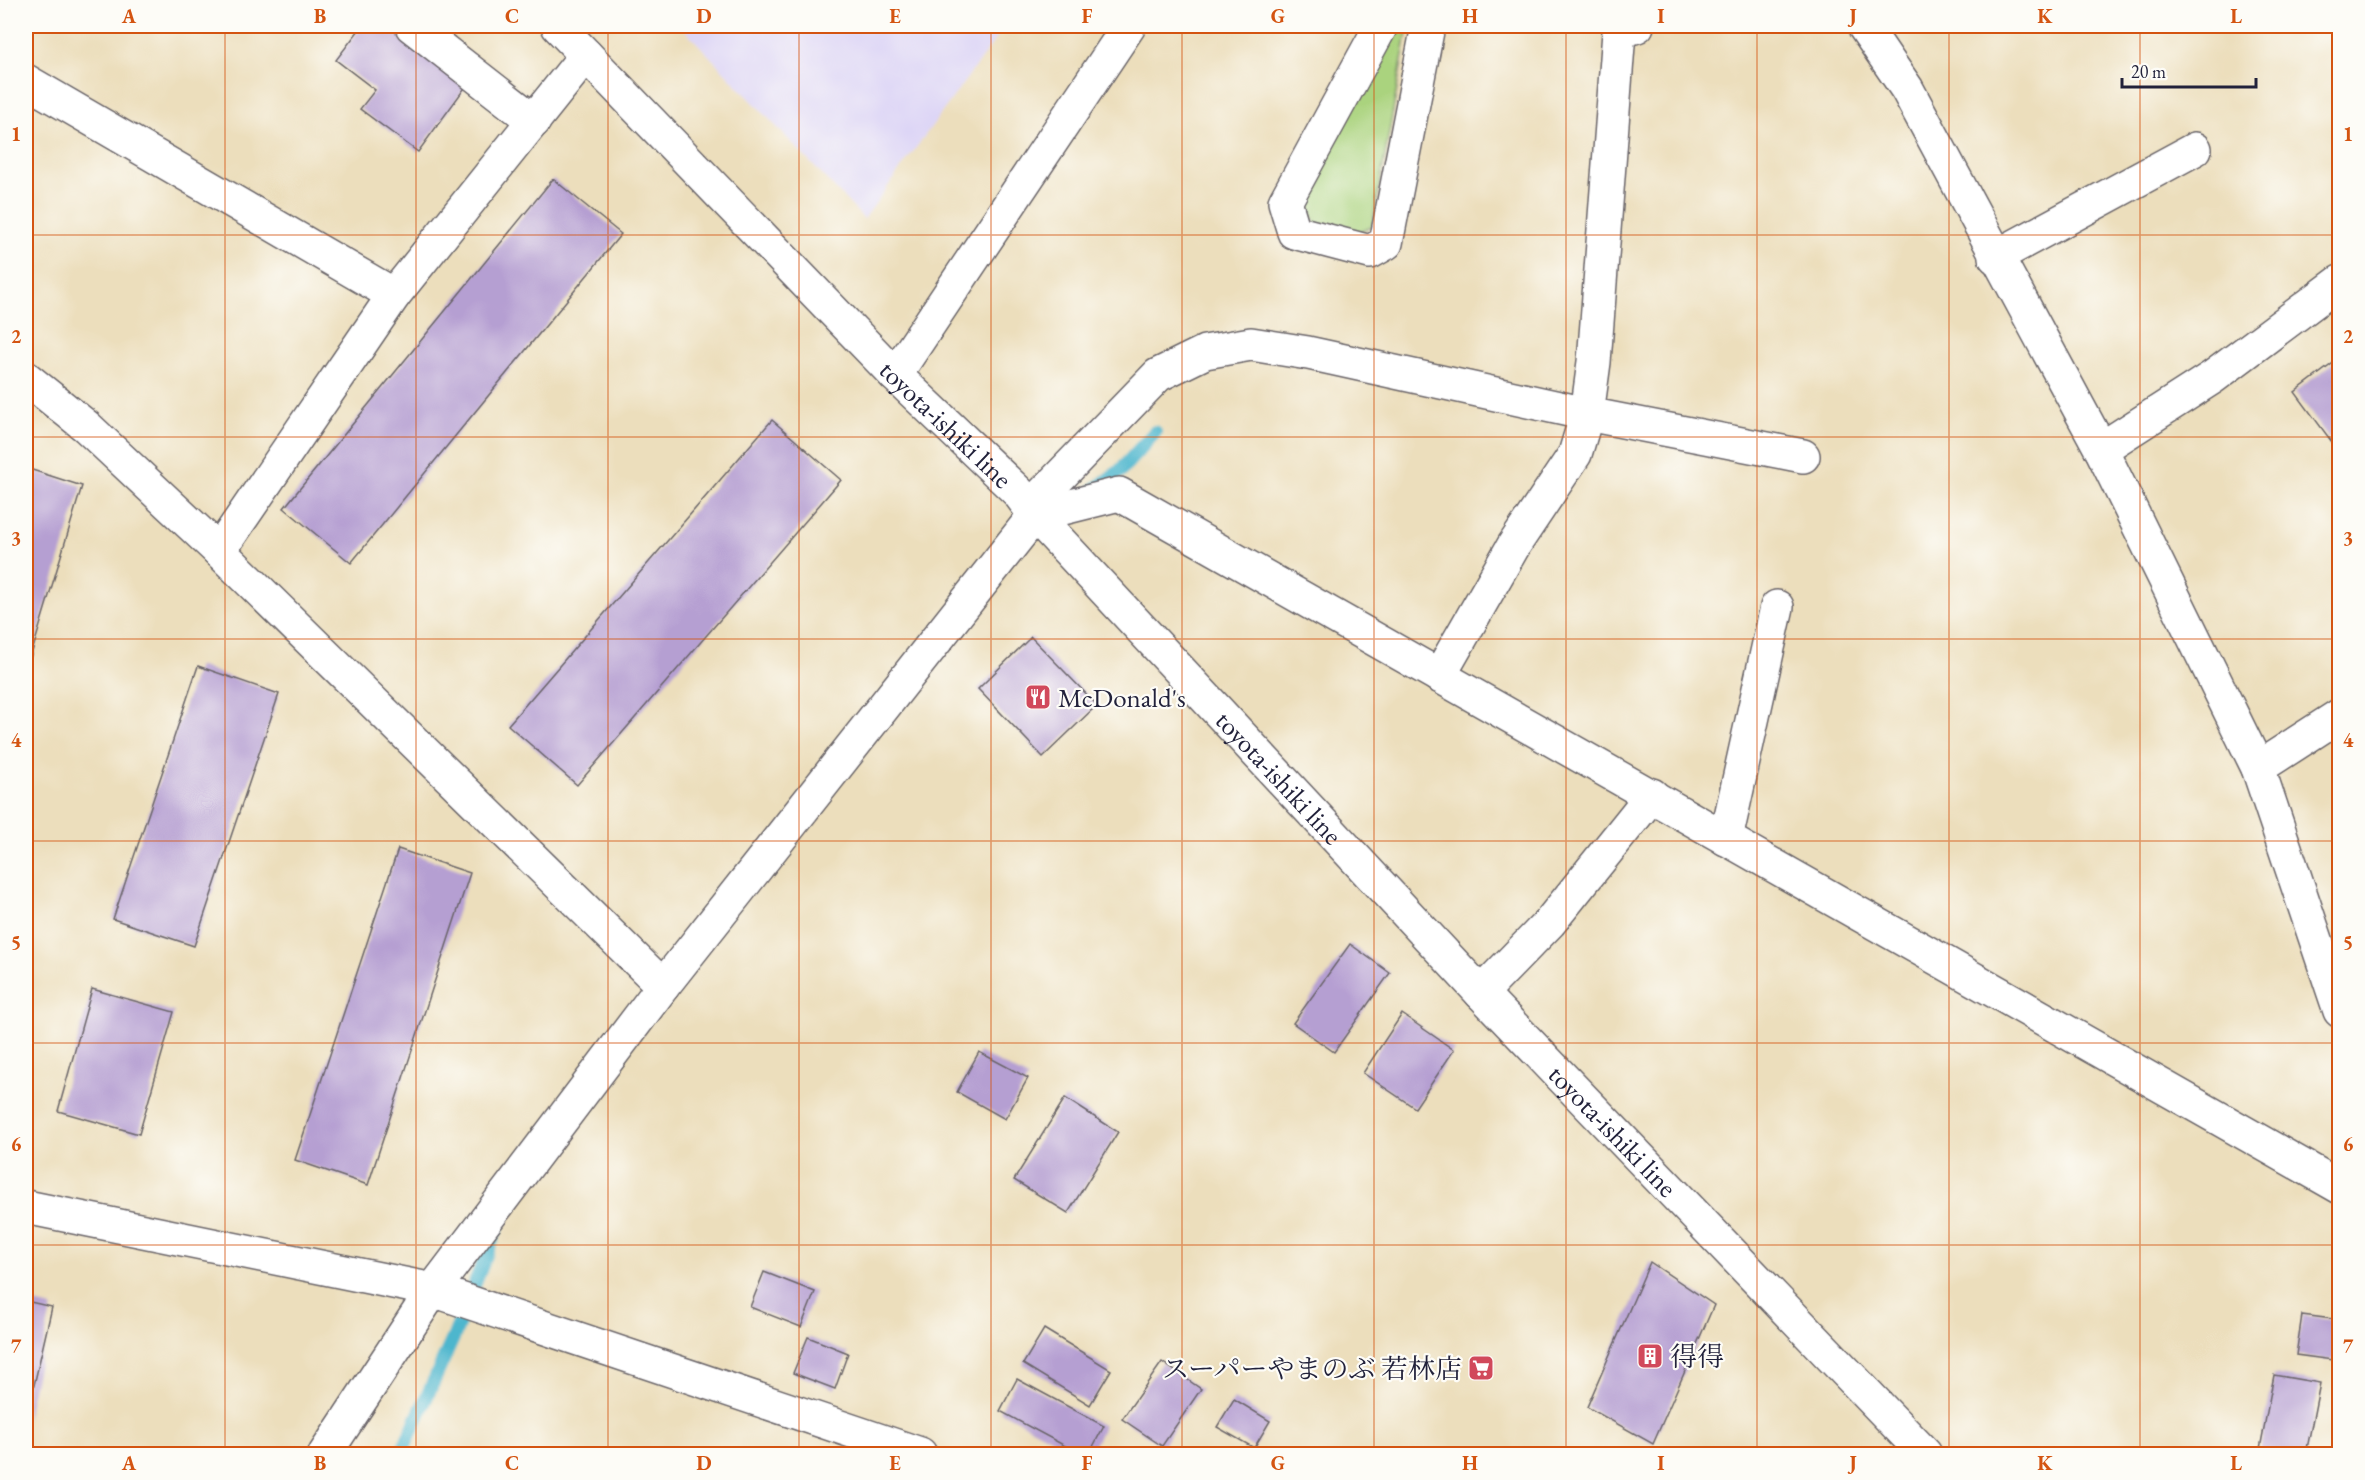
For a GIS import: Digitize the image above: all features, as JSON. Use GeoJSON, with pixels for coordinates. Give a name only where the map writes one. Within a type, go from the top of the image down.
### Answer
{"type":"FeatureCollection","features":[{"type":"Feature","properties":{"kind":"street"},"geometry":{"type":"LineString","coordinates":[[412,26],[534,121]]}},
{"type":"Feature","properties":{"kind":"street","name":"toyota-ishiki line"},"geometry":{"type":"LineString","coordinates":[[558,26],[895,375],[1018,492],[1032,511],[1481,993],[1925,1455]]}},
{"type":"Feature","properties":{"kind":"street"},"geometry":{"type":"LineString","coordinates":[[895,375],[1129,26]]}},
{"type":"Feature","properties":{"kind":"street"},"geometry":{"type":"LineString","coordinates":[[1381,26],[1285,202],[1294,232],[1370,252],[1386,243],[1428,26]]}},
{"type":"Feature","properties":{"kind":"street"},"geometry":{"type":"LineString","coordinates":[[1439,676],[1514,545],[1575,454],[1587,414],[1619,32],[1637,26]]}},
{"type":"Feature","properties":{"kind":"street"},"geometry":{"type":"LineString","coordinates":[[1864,26],[1906,88],[1995,257],[2101,449],[2259,768],[2340,1011]]}},
{"type":"Feature","properties":{"kind":"street"},"geometry":{"type":"LineString","coordinates":[[219,551],[394,295],[586,55]]}},
{"type":"Feature","properties":{"kind":"street"},"geometry":{"type":"LineString","coordinates":[[26,81],[394,295]]}},
{"type":"Feature","properties":{"kind":"street"},"geometry":{"type":"LineString","coordinates":[[1995,257],[2195,149]]}},
{"type":"Feature","properties":{"kind":"street"},"geometry":{"type":"LineString","coordinates":[[2101,449],[2213,377],[2340,282]]}},
{"type":"Feature","properties":{"kind":"street"},"geometry":{"type":"LineString","coordinates":[[325,1455],[433,1290],[663,986],[1032,511],[1158,375],[1205,352],[1251,344],[1308,353],[1587,414],[1803,456]]}},
{"type":"Feature","properties":{"kind":"street"},"geometry":{"type":"LineString","coordinates":[[26,378],[87,427],[219,551],[663,986]]}},
{"type":"Feature","properties":{"kind":"street"},"geometry":{"type":"LineString","coordinates":[[1032,511],[1119,494],[2340,1186]]}},
{"type":"Feature","properties":{"kind":"street"},"geometry":{"type":"LineString","coordinates":[[1726,839],[1777,607]]}},
{"type":"Feature","properties":{"kind":"street"},"geometry":{"type":"LineString","coordinates":[[2259,768],[2340,715]]}},
{"type":"Feature","properties":{"kind":"street"},"geometry":{"type":"LineString","coordinates":[[1481,993],[1550,922],[1652,795]]}},
{"type":"Feature","properties":{"kind":"street"},"geometry":{"type":"LineString","coordinates":[[26,1207],[433,1290],[920,1455]]}},
{"type":"Feature","properties":{"kind":"shaded area"},"geometry":{"type":"Polygon","coordinates":[[[681,26],[1005,26],[864,219],[681,26]]]}},
{"type":"Feature","properties":{"kind":"green space"},"geometry":{"type":"Polygon","coordinates":[[[1397,27],[1407,33],[1372,227],[1348,237],[1316,226],[1305,194],[1397,27]]]}},
{"type":"Feature","properties":{"kind":"building"},"geometry":{"type":"Polygon","coordinates":[[[362,26],[396,26],[467,85],[418,152],[360,109],[375,90],[336,60],[362,26]]]}},
{"type":"Feature","properties":{"kind":"building"},"geometry":{"type":"Polygon","coordinates":[[[553,179],[621,234],[351,563],[284,508],[553,179]]]}},
{"type":"Feature","properties":{"kind":"building"},"geometry":{"type":"Polygon","coordinates":[[[2340,358],[2340,453],[2295,392],[2340,358]]]}},
{"type":"Feature","properties":{"kind":"building"},"geometry":{"type":"Polygon","coordinates":[[[772,420],[841,480],[577,785],[508,725],[772,420]]]}},
{"type":"Feature","properties":{"kind":"building"},"geometry":{"type":"Polygon","coordinates":[[[26,468],[82,486],[26,672],[26,468]]]}},
{"type":"Feature","properties":{"kind":"building","name":"McDonald's"},"geometry":{"type":"Polygon","coordinates":[[[1031,637],[1097,705],[1043,757],[978,689],[1031,637]]]}},
{"type":"Feature","properties":{"kind":"building"},"geometry":{"type":"Polygon","coordinates":[[[198,666],[279,694],[194,946],[113,919],[198,666]]]}},
{"type":"Feature","properties":{"kind":"building"},"geometry":{"type":"Polygon","coordinates":[[[398,849],[470,873],[368,1185],[295,1160],[398,849]]]}},
{"type":"Feature","properties":{"kind":"building"},"geometry":{"type":"Polygon","coordinates":[[[1350,944],[1390,973],[1334,1052],[1293,1023],[1350,944]]]}},
{"type":"Feature","properties":{"kind":"building"},"geometry":{"type":"Polygon","coordinates":[[[92,989],[174,1012],[139,1134],[58,1111],[92,989]]]}},
{"type":"Feature","properties":{"kind":"building"},"geometry":{"type":"Polygon","coordinates":[[[1402,1014],[1454,1050],[1415,1108],[1363,1073],[1402,1014]]]}},
{"type":"Feature","properties":{"kind":"building"},"geometry":{"type":"Polygon","coordinates":[[[979,1052],[1028,1078],[1005,1119],[957,1092],[979,1052]]]}},
{"type":"Feature","properties":{"kind":"building"},"geometry":{"type":"Polygon","coordinates":[[[1065,1098],[1118,1132],[1068,1213],[1014,1180],[1065,1098]]]}},
{"type":"Feature","properties":{"kind":"building","name":"得得"},"geometry":{"type":"Polygon","coordinates":[[[1650,1262],[1714,1305],[1653,1444],[1587,1407],[1650,1262]]]}},
{"type":"Feature","properties":{"kind":"building"},"geometry":{"type":"Polygon","coordinates":[[[764,1272],[815,1292],[801,1327],[750,1307],[764,1272]]]}},
{"type":"Feature","properties":{"kind":"building"},"geometry":{"type":"Polygon","coordinates":[[[26,1301],[52,1307],[26,1420],[26,1301]]]}},
{"type":"Feature","properties":{"kind":"building"},"geometry":{"type":"Polygon","coordinates":[[[2302,1315],[2340,1320],[2340,1361],[2296,1355],[2302,1315]]]}},
{"type":"Feature","properties":{"kind":"building"},"geometry":{"type":"Polygon","coordinates":[[[1044,1329],[1111,1370],[1090,1405],[1023,1364],[1044,1329]]]}},
{"type":"Feature","properties":{"kind":"building"},"geometry":{"type":"Polygon","coordinates":[[[808,1337],[848,1353],[835,1389],[793,1373],[808,1337]]]}},
{"type":"Feature","properties":{"kind":"building"},"geometry":{"type":"Polygon","coordinates":[[[1162,1362],[1201,1389],[1162,1446],[1122,1419],[1162,1362]]]}},
{"type":"Feature","properties":{"kind":"building"},"geometry":{"type":"Polygon","coordinates":[[[2274,1375],[2320,1383],[2306,1454],[2259,1454],[2274,1375]]]}},
{"type":"Feature","properties":{"kind":"building"},"geometry":{"type":"Polygon","coordinates":[[[1017,1379],[1104,1426],[1089,1454],[1080,1454],[1000,1411],[1017,1379]]]}},
{"type":"Feature","properties":{"kind":"building"},"geometry":{"type":"Polygon","coordinates":[[[1234,1399],[1270,1421],[1254,1448],[1217,1427],[1234,1399]]]}},
{"type":"Feature","properties":{"kind":"waterway"},"geometry":{"type":"LineString","coordinates":[[1094,490],[1120,471],[1155,432]]}},
{"type":"Feature","properties":{"kind":"waterway"},"geometry":{"type":"LineString","coordinates":[[401,1454],[454,1336],[499,1222]]}},
{"type":"Feature","properties":{"kind":"place","name":"McDonald's"},"geometry":{"type":"Point","coordinates":[1038,697]}},
{"type":"Feature","properties":{"kind":"place","name":"得得"},"geometry":{"type":"Point","coordinates":[1650,1356]}},
{"type":"Feature","properties":{"kind":"place","name":"スーパーやまのぶ 若林店"},"geometry":{"type":"Point","coordinates":[1481,1368]}}]}
